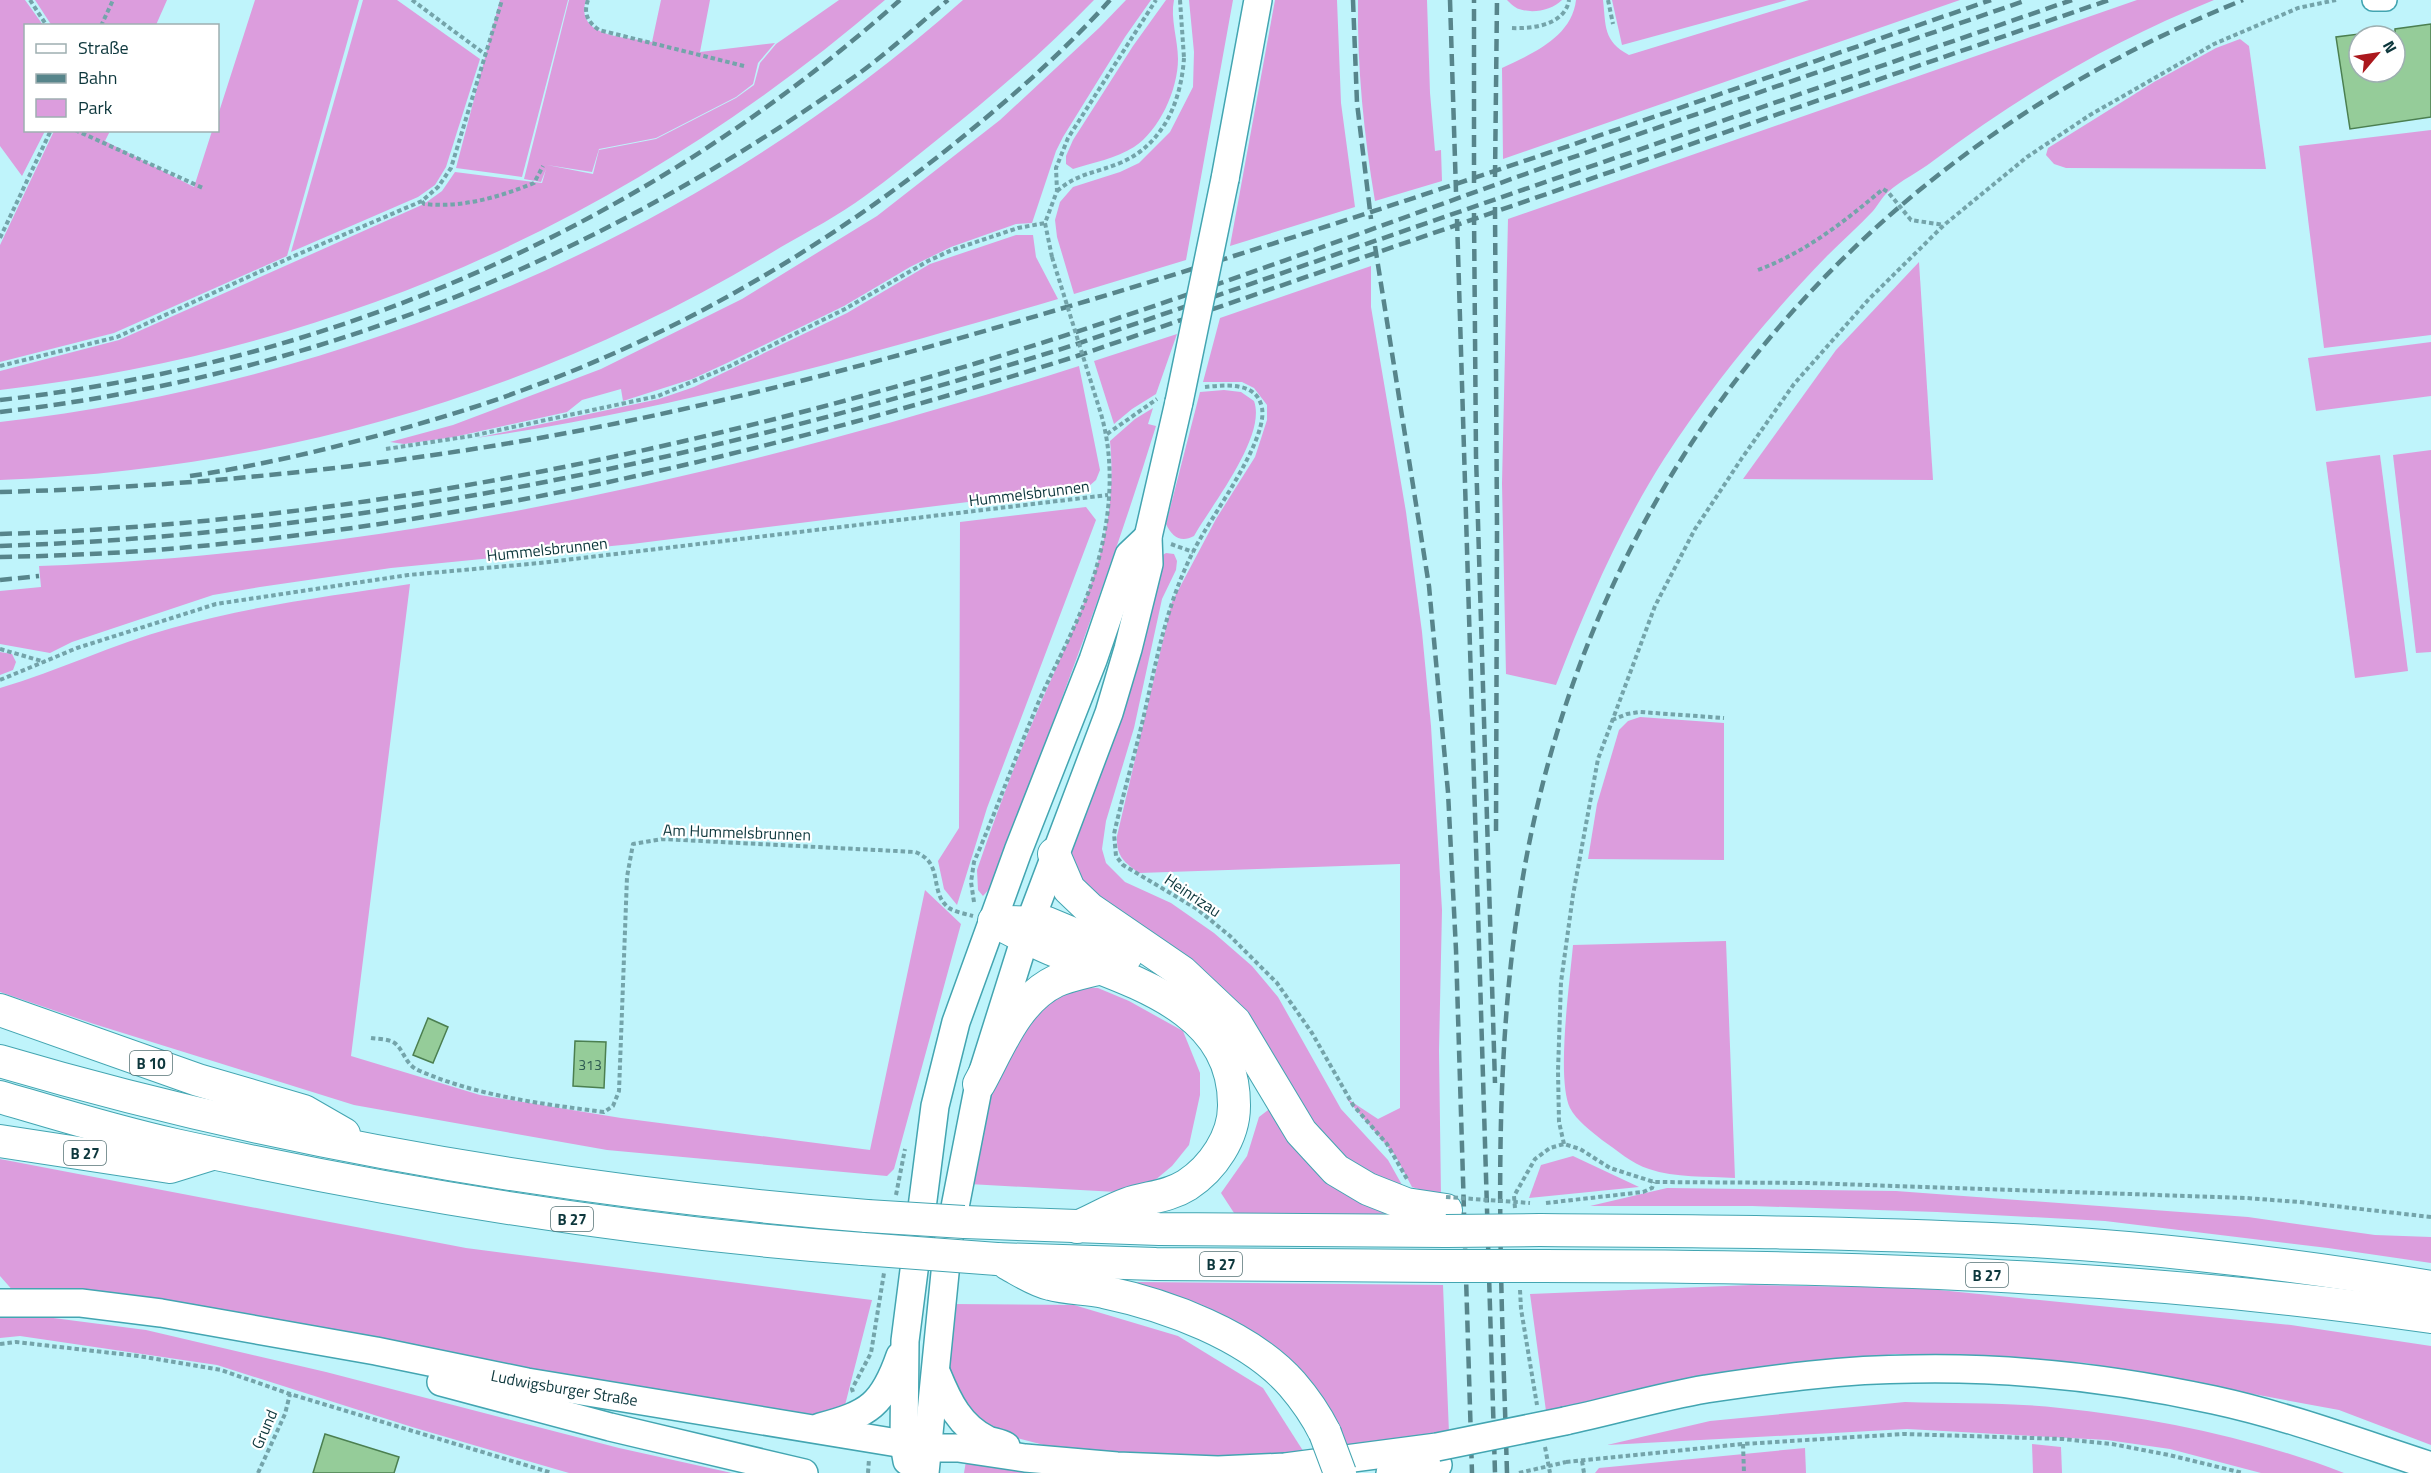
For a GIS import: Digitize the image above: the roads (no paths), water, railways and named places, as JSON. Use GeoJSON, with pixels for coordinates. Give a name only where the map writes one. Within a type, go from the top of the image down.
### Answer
{"type":"FeatureCollection","features":[{"type":"Feature","properties":{"kind":"highway","name":"B 27"},"geometry":{"type":"LineString","coordinates":[[1054,854],[1069,889],[1090,909],[1182,972],[1235,1022],[1301,1132],[1336,1170],[1368,1189],[1406,1204],[1527,1221],[2013,1240],[2174,1253],[2274,1264],[2431,1287]]}},
{"type":"Feature","properties":{"kind":"highway","name":"B 27"},"geometry":{"type":"LineString","coordinates":[[982,918],[1027,930],[1101,968],[1157,993],[1183,1009],[1204,1026],[1219,1047],[1229,1069],[1234,1091],[1234,1114],[1219,1154],[1205,1172],[1186,1186],[1157,1198],[1127,1204],[1077,1227]]}},
{"type":"Feature","properties":{"kind":"highway","name":"B 27"},"geometry":{"type":"LineString","coordinates":[[1027,930],[1047,923],[1061,928],[1139,962],[1210,998]]}},
{"type":"Feature","properties":{"kind":"highway"},"geometry":{"type":"LineString","coordinates":[[979,1084],[1020,1009],[1031,997],[1056,981],[1101,968]]}},
{"type":"Feature","properties":{"kind":"highway","name":"B 10"},"geometry":{"type":"LineString","coordinates":[[0,1010],[198,1080],[304,1111],[368,1148]]}},
{"type":"Feature","properties":{"kind":"highway","name":"B 27"},"geometry":{"type":"LineString","coordinates":[[0,1061],[165,1104],[368,1148],[583,1185],[734,1203],[867,1216],[1077,1227],[1444,1208]]}},
{"type":"Feature","properties":{"kind":"highway","name":"B 27"},"geometry":{"type":"LineString","coordinates":[[0,1097],[173,1144],[428,1195],[584,1221],[723,1238],[997,1259],[1156,1264],[1446,1266],[1531,1277],[1792,1268],[2011,1276],[2271,1297],[2431,1317]]}},
{"type":"Feature","properties":{"kind":"highway","name":"B 27"},"geometry":{"type":"LineString","coordinates":[[0,1141],[170,1167],[216,1153]]}},
{"type":"Feature","properties":{"kind":"highway","name":"B 27"},"geometry":{"type":"LineString","coordinates":[[997,1259],[1048,1284],[1103,1291],[1147,1302],[1229,1337],[1264,1358],[1291,1382],[1312,1410],[1325,1433],[1340,1473]]}},
{"type":"Feature","properties":{"kind":"highway","name":"B 27"},"geometry":{"type":"LineString","coordinates":[[2381,1279],[2420,1269],[2431,1271]]}},
{"type":"Feature","properties":{"kind":"main road"},"geometry":{"type":"LineString","coordinates":[[912,1473],[908,1465],[919,1455],[936,1371],[948,1243],[979,1084],[1027,930],[1105,725],[1128,649],[1149,564],[1148,537],[1179,402],[1225,179],[1258,0]]}},
{"type":"Feature","properties":{"kind":"main road"},"geometry":{"type":"LineString","coordinates":[[810,1429],[846,1420],[865,1411],[876,1402],[890,1383],[905,1341],[935,1107],[982,918],[1018,851],[1093,660],[1129,555],[1148,537]]}},
{"type":"Feature","properties":{"kind":"main road","name":"Ludwigsburger Straße"},"geometry":{"type":"LineString","coordinates":[[0,1303],[81,1303],[161,1313],[376,1351],[539,1384],[872,1438],[919,1455],[958,1448],[1025,1458],[1117,1466],[1218,1470],[1437,1456]]}},
{"type":"Feature","properties":{"kind":"main road","name":"Ludwigsburger Straße"},"geometry":{"type":"LineString","coordinates":[[225,1326],[610,1427],[804,1473]]}},
{"type":"Feature","properties":{"kind":"main road"},"geometry":{"type":"LineString","coordinates":[[905,1341],[919,1455]]}},
{"type":"Feature","properties":{"kind":"main road"},"geometry":{"type":"LineString","coordinates":[[1560,1441],[1704,1390],[1810,1376],[1912,1368],[1998,1370],[2121,1383],[2216,1401],[2296,1422],[2431,1466]]}},
{"type":"Feature","properties":{"kind":"main road"},"geometry":{"type":"LineString","coordinates":[[936,1371],[946,1397],[963,1422],[988,1440],[1004,1444],[1025,1458]]}},
{"type":"Feature","properties":{"kind":"main road"},"geometry":{"type":"LineString","coordinates":[[1390,1473],[1437,1456],[1560,1441],[1708,1407],[1791,1395],[1924,1384],[2036,1386],[2114,1395],[2210,1411],[2291,1432],[2401,1473]]}},
{"type":"Feature","properties":{"kind":"street"},"geometry":{"type":"LineString","coordinates":[[2373,0],[2386,0]]}},
{"type":"Feature","properties":{"kind":"railway"},"geometry":{"type":"LineString","coordinates":[[0,400],[125,381],[247,353],[366,316],[481,270],[592,216],[700,152],[802,81],[900,0]]}},
{"type":"Feature","properties":{"kind":"railway"},"geometry":{"type":"LineString","coordinates":[[0,412],[115,395],[227,371],[335,340],[441,303],[544,258],[645,207],[744,150],[855,76],[948,0]]}},
{"type":"Feature","properties":{"kind":"railway"},"geometry":{"type":"LineString","coordinates":[[190,476],[313,452],[472,408],[584,366],[701,311],[814,245],[868,209],[920,170],[1025,84],[1110,0]]}},
{"type":"Feature","properties":{"kind":"railway"},"geometry":{"type":"LineString","coordinates":[[1353,0],[1357,103],[1371,219]]}},
{"type":"Feature","properties":{"kind":"railway"},"geometry":{"type":"LineString","coordinates":[[1450,0],[1456,192]]}},
{"type":"Feature","properties":{"kind":"railway"},"geometry":{"type":"LineString","coordinates":[[1474,0],[1474,183]]}},
{"type":"Feature","properties":{"kind":"railway"},"geometry":{"type":"LineString","coordinates":[[1495,177],[1497,0]]}},
{"type":"Feature","properties":{"kind":"railway"},"geometry":{"type":"LineString","coordinates":[[0,492],[137,486],[342,467],[545,437],[750,393],[886,359],[1020,321],[1315,230],[1991,0]]}},
{"type":"Feature","properties":{"kind":"railway"},"geometry":{"type":"LineString","coordinates":[[0,534],[124,528],[371,501],[616,456],[858,397],[1045,342],[1181,297],[1580,155],[2027,0]]}},
{"type":"Feature","properties":{"kind":"railway"},"geometry":{"type":"LineString","coordinates":[[0,546],[137,538],[273,525],[409,506],[544,482],[678,454],[811,421],[943,385],[1074,345],[2072,0]]}},
{"type":"Feature","properties":{"kind":"railway"},"geometry":{"type":"LineString","coordinates":[[0,557],[155,550],[272,538],[389,522],[505,503],[621,479],[736,453],[851,423],[1077,356],[2109,0]]}},
{"type":"Feature","properties":{"kind":"railway"},"geometry":{"type":"LineString","coordinates":[[1507,1473],[1500,1168],[1506,1016],[1514,940],[1525,865],[1562,718],[1615,580],[1685,454],[1770,338],[1869,234],[1981,143],[2106,64],[2243,0]]}},
{"type":"Feature","properties":{"kind":"railway"},"geometry":{"type":"LineString","coordinates":[[1495,207],[1496,837]]}},
{"type":"Feature","properties":{"kind":"railway"},"geometry":{"type":"LineString","coordinates":[[1474,213],[1476,456],[1495,1083]]}},
{"type":"Feature","properties":{"kind":"railway"},"geometry":{"type":"LineString","coordinates":[[1457,219],[1495,1473]]}},
{"type":"Feature","properties":{"kind":"railway"},"geometry":{"type":"LineString","coordinates":[[1375,246],[1429,586],[1448,792],[1456,950],[1472,1473]]}},
{"type":"Feature","properties":{"kind":"railway"},"geometry":{"type":"LineString","coordinates":[[0,580],[39,576]]}}]}
